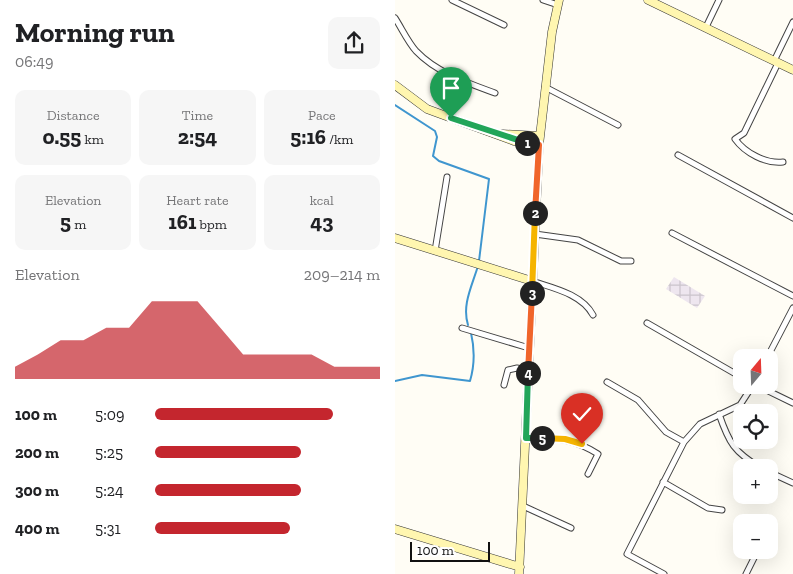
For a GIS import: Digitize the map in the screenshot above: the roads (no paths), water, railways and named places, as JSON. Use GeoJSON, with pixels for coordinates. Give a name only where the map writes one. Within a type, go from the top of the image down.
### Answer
{"type":"FeatureCollection","features":[{"type":"Feature","properties":{"kind":"street"},"geometry":{"type":"LineString","coordinates":[[452,0],[504,25]]}},
{"type":"Feature","properties":{"kind":"street"},"geometry":{"type":"LineString","coordinates":[[395,528],[520,570],[539,140],[551,32],[559,2],[543,0]]}},
{"type":"Feature","properties":{"kind":"street"},"geometry":{"type":"LineString","coordinates":[[648,0],[793,70]]}},
{"type":"Feature","properties":{"kind":"street"},"geometry":{"type":"LineString","coordinates":[[706,28],[719,0]]}},
{"type":"Feature","properties":{"kind":"street"},"geometry":{"type":"LineString","coordinates":[[395,18],[417,51],[439,69],[462,81],[495,93]]}},
{"type":"Feature","properties":{"kind":"street"},"geometry":{"type":"LineString","coordinates":[[783,162],[772,163],[741,148],[735,139],[745,133],[793,22]]}},
{"type":"Feature","properties":{"kind":"street"},"geometry":{"type":"LineString","coordinates":[[395,85],[427,109],[500,134],[539,140]]}},
{"type":"Feature","properties":{"kind":"street"},"geometry":{"type":"LineString","coordinates":[[545,87],[618,125]]}},
{"type":"Feature","properties":{"kind":"street"},"geometry":{"type":"LineString","coordinates":[[678,156],[793,218]]}},
{"type":"Feature","properties":{"kind":"street"},"geometry":{"type":"LineString","coordinates":[[435,251],[447,177]]}},
{"type":"Feature","properties":{"kind":"street"},"geometry":{"type":"LineString","coordinates":[[672,233],[793,296]]}},
{"type":"Feature","properties":{"kind":"street"},"geometry":{"type":"LineString","coordinates":[[535,234],[567,238],[621,261],[631,260]]}},
{"type":"Feature","properties":{"kind":"street"},"geometry":{"type":"LineString","coordinates":[[395,238],[532,281],[578,299],[585,303],[593,315]]}},
{"type":"Feature","properties":{"kind":"street"},"geometry":{"type":"LineString","coordinates":[[772,349],[790,319],[793,308]]}},
{"type":"Feature","properties":{"kind":"street"},"geometry":{"type":"LineString","coordinates":[[647,323],[733,372]]}},
{"type":"Feature","properties":{"kind":"street"},"geometry":{"type":"LineString","coordinates":[[462,328],[529,348]]}},
{"type":"Feature","properties":{"kind":"street"},"geometry":{"type":"LineString","coordinates":[[503,385],[509,370],[517,368],[528,371]]}},
{"type":"Feature","properties":{"kind":"street"},"geometry":{"type":"LineString","coordinates":[[607,382],[638,400],[666,432],[684,442]]}},
{"type":"Feature","properties":{"kind":"street"},"geometry":{"type":"LineString","coordinates":[[664,574],[627,554],[684,442],[699,424],[740,405],[748,394]]}},
{"type":"Feature","properties":{"kind":"street"},"geometry":{"type":"LineString","coordinates":[[774,394],[793,403]]}},
{"type":"Feature","properties":{"kind":"street"},"geometry":{"type":"LineString","coordinates":[[719,414],[732,447],[745,459]]}},
{"type":"Feature","properties":{"kind":"street"},"geometry":{"type":"LineString","coordinates":[[526,438],[565,439],[582,444],[598,454],[588,474]]}},
{"type":"Feature","properties":{"kind":"street"},"geometry":{"type":"LineString","coordinates":[[778,476],[793,484]]}},
{"type":"Feature","properties":{"kind":"street"},"geometry":{"type":"LineString","coordinates":[[663,482],[709,508],[722,510]]}},
{"type":"Feature","properties":{"kind":"street"},"geometry":{"type":"LineString","coordinates":[[523,506],[571,528]]}},
{"type":"Feature","properties":{"kind":"street"},"geometry":{"type":"LineString","coordinates":[[746,574],[754,559]]}},
{"type":"Feature","properties":{"kind":"waterway"},"geometry":{"type":"LineString","coordinates":[[395,105],[435,131],[437,137],[433,156],[439,161],[489,179],[479,261]]}},
{"type":"Feature","properties":{"kind":"waterway"},"geometry":{"type":"LineString","coordinates":[[468,325],[466,318],[467,304],[477,269]]}},
{"type":"Feature","properties":{"kind":"waterway"},"geometry":{"type":"LineString","coordinates":[[395,381],[422,375],[470,381],[474,357],[471,333]]}}]}
